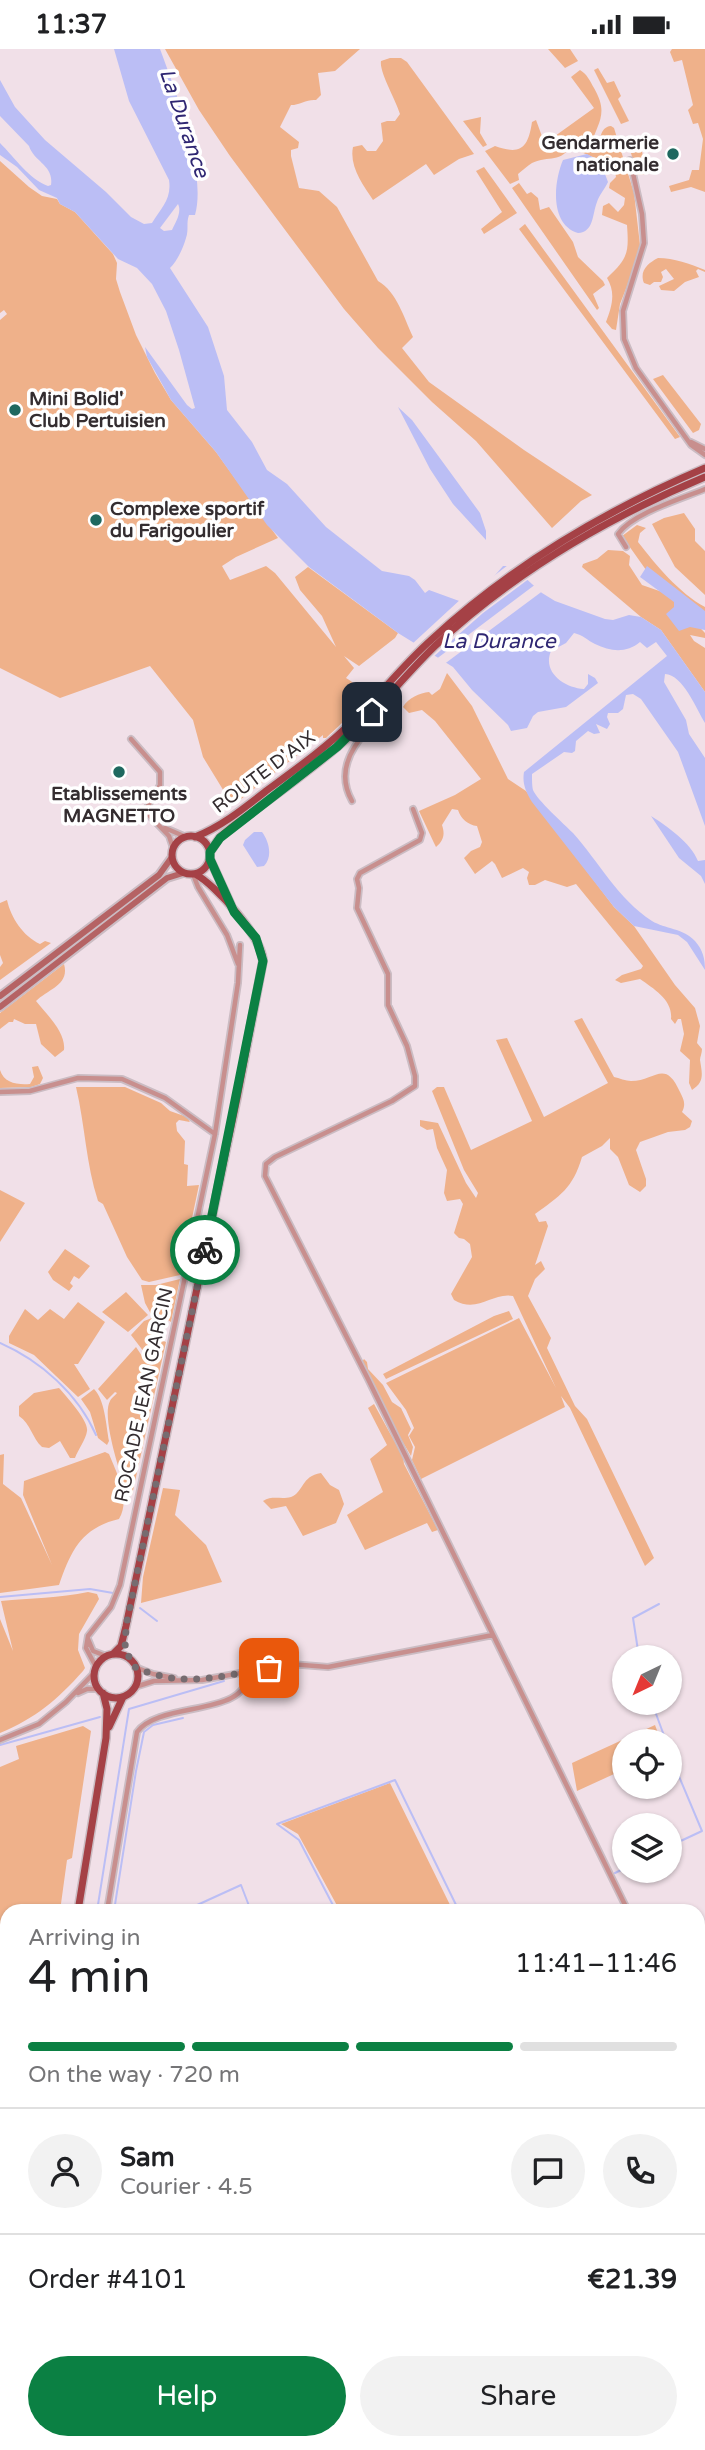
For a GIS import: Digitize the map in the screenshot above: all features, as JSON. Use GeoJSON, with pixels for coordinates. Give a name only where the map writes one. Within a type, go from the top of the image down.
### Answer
{"type":"FeatureCollection","features":[{"type":"Feature","properties":{"kind":"main road"},"geometry":{"type":"LineString","coordinates":[[409,667],[497,589],[653,491],[705,468]]}},
{"type":"Feature","properties":{"kind":"main road"},"geometry":{"type":"LineString","coordinates":[[597,524],[705,477]]}},
{"type":"Feature","properties":{"kind":"main road","name":"ROUTE D'AIX"},"geometry":{"type":"LineString","coordinates":[[190,837],[214,829],[235,815],[332,741],[409,667]]}},
{"type":"Feature","properties":{"kind":"main road","name":"ROUTE D'AIX"},"geometry":{"type":"LineString","coordinates":[[210,856],[220,838],[232,827],[347,738],[409,667]]}},
{"type":"Feature","properties":{"kind":"main road"},"geometry":{"type":"LineString","coordinates":[[0,996],[159,875],[167,866],[178,841],[190,837],[203,841],[210,856],[206,867],[194,874],[183,873],[167,878],[0,1007]]}},
{"type":"Feature","properties":{"kind":"main road"},"geometry":{"type":"LineString","coordinates":[[173,853],[175,866],[183,873]]}},
{"type":"Feature","properties":{"kind":"main road","name":"ROCADE JEAN GARCIN"},"geometry":{"type":"LineString","coordinates":[[210,856],[234,912]]}},
{"type":"Feature","properties":{"kind":"main road","name":"ROCADE JEAN GARCIN"},"geometry":{"type":"LineString","coordinates":[[109,1655],[121,1646],[126,1626],[262,969],[262,954],[256,938],[215,888],[194,874]]}},
{"type":"Feature","properties":{"kind":"main road","name":"ROCADE JEAN GARCIN"},"geometry":{"type":"LineString","coordinates":[[126,1626],[125,1646],[134,1664]]}},
{"type":"Feature","properties":{"kind":"main road"},"geometry":{"type":"LineString","coordinates":[[79,1904],[106,1738],[112,1717],[123,1696],[135,1686],[137,1673],[134,1664],[120,1654],[109,1655],[95,1670],[107,1709],[106,1738]]}},
{"type":"Feature","properties":{"kind":"main road"},"geometry":{"type":"LineString","coordinates":[[101,1691],[113,1697],[123,1696]]}},
{"type":"Feature","properties":{"kind":"street"},"geometry":{"type":"LineString","coordinates":[[630,160],[642,214],[644,243],[625,303],[622,320],[624,339],[636,367],[691,446],[705,455]]}},
{"type":"Feature","properties":{"kind":"street"},"geometry":{"type":"LineString","coordinates":[[683,434],[693,444],[705,449]]}},
{"type":"Feature","properties":{"kind":"street"},"geometry":{"type":"LineString","coordinates":[[626,547],[618,534],[629,524],[705,489]]}},
{"type":"Feature","properties":{"kind":"street"},"geometry":{"type":"LineString","coordinates":[[352,801],[345,787],[345,778],[354,747],[368,728],[398,702]]}},
{"type":"Feature","properties":{"kind":"street"},"geometry":{"type":"LineString","coordinates":[[131,739],[159,772],[160,785],[145,811],[171,839],[173,853]]}},
{"type":"Feature","properties":{"kind":"street"},"geometry":{"type":"LineString","coordinates":[[413,809],[422,833],[419,840],[360,873],[357,879],[359,892],[356,905],[388,974],[388,1005],[407,1046],[415,1086],[392,1101],[269,1160],[264,1169],[268,1183],[368,1379],[625,1904]]}},
{"type":"Feature","properties":{"kind":"street"},"geometry":{"type":"LineString","coordinates":[[162,827],[190,837]]}},
{"type":"Feature","properties":{"kind":"street"},"geometry":{"type":"LineString","coordinates":[[194,874],[198,887],[227,935],[240,968]]}},
{"type":"Feature","properties":{"kind":"street","name":"ROCADE JEAN GARCIN"},"geometry":{"type":"LineString","coordinates":[[88,1636],[111,1607],[119,1590],[215,1134],[240,968],[240,945]]}},
{"type":"Feature","properties":{"kind":"street"},"geometry":{"type":"LineString","coordinates":[[0,1092],[30,1091],[70,1079],[122,1079],[165,1098],[215,1134]]}},
{"type":"Feature","properties":{"kind":"street"},"geometry":{"type":"LineString","coordinates":[[135,1686],[149,1681],[202,1680],[299,1663],[328,1667],[493,1635]]}},
{"type":"Feature","properties":{"kind":"street"},"geometry":{"type":"LineString","coordinates":[[88,1636],[93,1651],[109,1655]]}},
{"type":"Feature","properties":{"kind":"street"},"geometry":{"type":"LineString","coordinates":[[66,1702],[95,1670],[86,1649],[88,1636]]}},
{"type":"Feature","properties":{"kind":"street"},"geometry":{"type":"LineString","coordinates":[[134,1664],[153,1674],[181,1680]]}},
{"type":"Feature","properties":{"kind":"street"},"geometry":{"type":"LineString","coordinates":[[108,1904],[137,1732],[150,1720],[235,1697],[246,1685],[247,1672]]}},
{"type":"Feature","properties":{"kind":"street"},"geometry":{"type":"LineString","coordinates":[[0,1739],[35,1727],[84,1689],[101,1691]]}},
{"type":"Feature","properties":{"kind":"shaded area"},"geometry":{"type":"Polygon","coordinates":[[[165,49],[360,49],[335,71],[318,73],[321,95],[316,100],[291,105],[280,127],[299,142],[298,148],[291,150],[291,156],[299,188],[319,191],[337,207],[378,281],[385,286],[399,306],[413,337],[402,348],[429,382],[592,495],[581,501],[552,528],[476,441],[378,348],[344,309],[230,156],[199,110],[165,49]]]}},
{"type":"Feature","properties":{"kind":"shaded area"},"geometry":{"type":"Polygon","coordinates":[[[548,49],[570,49],[578,61],[565,68],[548,49]]]}},
{"type":"Feature","properties":{"kind":"shaded area"},"geometry":{"type":"Polygon","coordinates":[[[672,49],[705,49],[705,192],[691,187],[671,192],[669,186],[689,180],[692,170],[699,170],[703,139],[698,123],[693,124],[688,110],[693,105],[682,60],[674,62],[670,52],[672,49]]]}},
{"type":"Feature","properties":{"kind":"shaded area"},"geometry":{"type":"Polygon","coordinates":[[[401,58],[407,62],[474,154],[459,159],[434,175],[426,164],[373,200],[361,182],[352,154],[353,147],[362,145],[367,151],[376,151],[383,141],[381,123],[395,121],[400,114],[381,66],[381,61],[401,58]]]}},
{"type":"Feature","properties":{"kind":"shaded area"},"geometry":{"type":"Polygon","coordinates":[[[598,68],[607,83],[614,81],[621,96],[618,99],[629,121],[621,124],[594,70],[598,68]]]}},
{"type":"Feature","properties":{"kind":"shaded area"},"geometry":{"type":"Polygon","coordinates":[[[580,70],[590,80],[601,105],[601,118],[590,147],[598,152],[604,129],[611,126],[614,128],[634,193],[640,245],[620,304],[616,330],[606,322],[612,300],[607,278],[626,255],[628,242],[627,225],[602,215],[603,206],[609,203],[618,212],[624,205],[625,198],[609,188],[616,177],[614,166],[581,152],[584,144],[572,144],[559,157],[530,164],[518,174],[519,180],[510,184],[485,151],[495,146],[511,150],[521,148],[528,138],[532,122],[536,120],[543,139],[555,136],[594,108],[571,77],[580,70]]]}},
{"type":"Feature","properties":{"kind":"shaded area"},"geometry":{"type":"Polygon","coordinates":[[[481,117],[480,133],[487,145],[483,147],[463,121],[481,117]]]}},
{"type":"Feature","properties":{"kind":"shaded area"},"geometry":{"type":"Polygon","coordinates":[[[642,151],[646,174],[637,175],[631,153],[642,151]]]}},
{"type":"Feature","properties":{"kind":"shaded area","name":"Complexe sportif du Farigoulier"},"geometry":{"type":"Polygon","coordinates":[[[0,161],[42,196],[57,199],[60,204],[75,212],[113,254],[117,263],[116,279],[120,292],[136,335],[155,373],[171,400],[216,452],[278,538],[222,566],[230,580],[266,566],[275,573],[336,647],[322,616],[300,590],[295,577],[308,567],[398,633],[359,666],[344,656],[354,668],[346,678],[355,685],[359,693],[354,709],[326,738],[323,738],[323,735],[236,803],[225,793],[203,757],[193,720],[150,666],[60,698],[0,668],[0,320],[7,314],[4,310],[0,313],[0,161]]]}},
{"type":"Feature","properties":{"kind":"shaded area"},"geometry":{"type":"Polygon","coordinates":[[[484,167],[517,213],[484,234],[481,229],[502,212],[476,171],[484,167]]]}},
{"type":"Feature","properties":{"kind":"shaded area"},"geometry":{"type":"Polygon","coordinates":[[[519,183],[527,194],[531,192],[538,198],[540,210],[549,207],[573,242],[578,257],[603,281],[605,285],[593,294],[599,308],[597,310],[512,188],[519,183]]]}},
{"type":"Feature","properties":{"kind":"shaded area"},"geometry":{"type":"Polygon","coordinates":[[[525,224],[680,437],[675,439],[519,229],[525,224]]]}},
{"type":"Feature","properties":{"kind":"shaded area"},"geometry":{"type":"Polygon","coordinates":[[[658,258],[682,262],[705,272],[698,269],[696,271],[699,277],[685,282],[674,291],[661,290],[659,286],[674,279],[666,269],[661,272],[661,282],[650,285],[644,283],[643,279],[645,268],[658,258]]]}},
{"type":"Feature","properties":{"kind":"shaded area"},"geometry":{"type":"Polygon","coordinates":[[[663,375],[701,424],[699,430],[693,433],[653,379],[663,375]]]}},
{"type":"Feature","properties":{"kind":"shaded area"},"geometry":{"type":"Polygon","coordinates":[[[684,513],[695,529],[695,541],[705,551],[705,595],[675,567],[652,524],[684,513]]]}},
{"type":"Feature","properties":{"kind":"shaded area"},"geometry":{"type":"Polygon","coordinates":[[[637,525],[646,528],[640,533],[638,542],[677,586],[705,607],[705,621],[651,577],[622,536],[637,525]]]}},
{"type":"Feature","properties":{"kind":"shaded area"},"geometry":{"type":"Polygon","coordinates":[[[608,550],[623,551],[630,556],[629,565],[642,585],[668,594],[705,633],[705,638],[690,635],[705,648],[705,692],[661,630],[641,617],[582,567],[608,550]]]}},
{"type":"Feature","properties":{"kind":"shaded area"},"geometry":{"type":"Polygon","coordinates":[[[447,673],[472,706],[508,779],[526,791],[614,907],[634,926],[675,985],[695,1008],[700,1026],[697,1043],[702,1049],[702,1073],[699,1084],[692,1090],[689,1083],[690,1060],[680,1051],[684,1034],[681,1019],[675,1024],[666,1001],[640,979],[621,983],[615,980],[643,966],[576,884],[567,887],[545,880],[529,885],[529,872],[523,868],[502,878],[492,861],[475,874],[464,858],[480,847],[482,842],[477,826],[465,821],[458,810],[452,809],[442,825],[443,837],[436,847],[419,811],[455,795],[481,779],[435,721],[422,710],[409,713],[403,707],[414,697],[429,692],[432,695],[440,689],[447,673]]]}},
{"type":"Feature","properties":{"kind":"shaded area"},"geometry":{"type":"Polygon","coordinates":[[[7,900],[11,913],[23,931],[40,944],[45,941],[51,943],[0,980],[0,967],[3,963],[0,955],[0,903],[7,900]]]}},
{"type":"Feature","properties":{"kind":"shaded area"},"geometry":{"type":"Polygon","coordinates":[[[64,964],[64,977],[61,982],[36,1001],[62,1037],[64,1050],[55,1057],[41,1044],[36,1024],[25,1024],[14,1019],[0,1029],[0,1013],[64,964]]]}},
{"type":"Feature","properties":{"kind":"shaded area"},"geometry":{"type":"Polygon","coordinates":[[[582,1018],[614,1077],[631,1081],[659,1074],[669,1076],[675,1082],[683,1100],[682,1112],[692,1121],[690,1127],[685,1130],[668,1132],[640,1142],[636,1150],[646,1186],[640,1192],[629,1185],[618,1157],[610,1149],[610,1138],[602,1146],[582,1157],[570,1184],[535,1214],[539,1222],[546,1221],[548,1226],[535,1265],[541,1261],[545,1269],[535,1279],[528,1296],[551,1338],[547,1348],[575,1406],[587,1419],[654,1558],[645,1566],[570,1408],[561,1396],[565,1407],[421,1479],[412,1460],[415,1447],[409,1436],[414,1428],[406,1410],[386,1383],[519,1318],[556,1388],[513,1296],[470,1305],[454,1300],[451,1294],[472,1257],[470,1244],[454,1233],[463,1204],[460,1199],[447,1201],[444,1193],[447,1170],[437,1148],[433,1129],[427,1130],[420,1126],[420,1120],[438,1123],[466,1183],[476,1198],[478,1193],[464,1170],[432,1091],[437,1087],[444,1087],[471,1150],[532,1121],[496,1040],[507,1038],[544,1117],[608,1083],[574,1021],[582,1018]]]}},
{"type":"Feature","properties":{"kind":"shaded area"},"geometry":{"type":"Polygon","coordinates":[[[38,1066],[43,1078],[40,1084],[0,1088],[0,1070],[5,1078],[12,1082],[30,1084],[34,1077],[32,1067],[38,1066]]]}},
{"type":"Feature","properties":{"kind":"shaded area"},"geometry":{"type":"Polygon","coordinates":[[[76,1087],[125,1087],[187,1117],[190,1122],[179,1120],[176,1123],[177,1131],[185,1141],[187,1186],[199,1185],[180,1275],[149,1282],[142,1280],[127,1257],[103,1204],[98,1201],[76,1087]]]}},
{"type":"Feature","properties":{"kind":"shaded area"},"geometry":{"type":"Polygon","coordinates":[[[0,1190],[25,1203],[0,1242],[0,1190]]]}},
{"type":"Feature","properties":{"kind":"shaded area"},"geometry":{"type":"Polygon","coordinates":[[[65,1249],[90,1266],[79,1279],[74,1276],[70,1283],[73,1286],[69,1291],[53,1280],[48,1272],[65,1249]]]}},
{"type":"Feature","properties":{"kind":"shaded area"},"geometry":{"type":"Polygon","coordinates":[[[180,1279],[171,1322],[151,1314],[141,1285],[156,1285],[180,1279]]]}},
{"type":"Feature","properties":{"kind":"shaded area"},"geometry":{"type":"Polygon","coordinates":[[[126,1292],[148,1315],[128,1332],[102,1312],[126,1292]]]}},
{"type":"Feature","properties":{"kind":"shaded area"},"geometry":{"type":"Polygon","coordinates":[[[78,1302],[105,1322],[78,1364],[74,1364],[90,1389],[78,1397],[34,1355],[9,1343],[9,1336],[25,1309],[38,1320],[50,1309],[64,1319],[78,1302]]]}},
{"type":"Feature","properties":{"kind":"shaded area"},"geometry":{"type":"Polygon","coordinates":[[[509,1311],[513,1319],[386,1379],[383,1374],[494,1316],[509,1311]]]}},
{"type":"Feature","properties":{"kind":"shaded area"},"geometry":{"type":"Polygon","coordinates":[[[152,1318],[161,1326],[164,1334],[161,1340],[166,1342],[132,1495],[127,1493],[108,1420],[111,1400],[117,1393],[107,1400],[98,1389],[136,1347],[142,1356],[144,1352],[131,1335],[144,1321],[152,1318]]]}},
{"type":"Feature","properties":{"kind":"shaded area"},"geometry":{"type":"Polygon","coordinates":[[[364,1359],[368,1369],[383,1385],[392,1402],[401,1408],[411,1429],[408,1435],[413,1447],[411,1456],[391,1422],[362,1362],[364,1359]]]}},
{"type":"Feature","properties":{"kind":"shaded area"},"geometry":{"type":"Polygon","coordinates":[[[59,1388],[87,1427],[75,1458],[70,1458],[60,1441],[49,1448],[42,1447],[19,1416],[19,1406],[34,1393],[59,1388]]]}},
{"type":"Feature","properties":{"kind":"shaded area"},"geometry":{"type":"Polygon","coordinates":[[[94,1389],[101,1400],[109,1441],[107,1445],[98,1438],[90,1412],[81,1399],[94,1389]]]}},
{"type":"Feature","properties":{"kind":"shaded area"},"geometry":{"type":"Polygon","coordinates":[[[374,1404],[438,1530],[432,1532],[427,1523],[365,1550],[347,1515],[383,1492],[370,1459],[387,1445],[368,1408],[374,1404]]]}},
{"type":"Feature","properties":{"kind":"shaded area"},"geometry":{"type":"Polygon","coordinates":[[[105,1452],[109,1454],[122,1487],[124,1503],[119,1519],[95,1528],[86,1535],[73,1552],[59,1585],[0,1593],[0,1455],[4,1454],[3,1484],[21,1498],[52,1565],[23,1495],[24,1481],[105,1452]]]}},
{"type":"Feature","properties":{"kind":"shaded area"},"geometry":{"type":"Polygon","coordinates":[[[321,1473],[330,1485],[339,1490],[344,1504],[336,1523],[303,1536],[286,1506],[271,1509],[263,1501],[291,1497],[310,1477],[321,1473]]]}},
{"type":"Feature","properties":{"kind":"shaded area"},"geometry":{"type":"Polygon","coordinates":[[[163,1488],[180,1490],[175,1515],[206,1545],[222,1582],[141,1603],[143,1577],[163,1488]]]}},
{"type":"Feature","properties":{"kind":"shaded area"},"geometry":{"type":"Polygon","coordinates":[[[88,1592],[97,1594],[99,1599],[79,1634],[78,1650],[85,1668],[45,1707],[0,1733],[0,1619],[13,1651],[1,1601],[88,1592]]]}},
{"type":"Feature","properties":{"kind":"shaded area"},"geometry":{"type":"Polygon","coordinates":[[[83,1726],[91,1731],[72,1858],[67,1860],[61,1904],[0,1904],[0,1767],[19,1759],[16,1746],[83,1726]]]}},
{"type":"Feature","properties":{"kind":"shaded area"},"geometry":{"type":"Polygon","coordinates":[[[612,1745],[612,1775],[577,1791],[572,1763],[612,1745]]]}},
{"type":"Feature","properties":{"kind":"shaded area"},"geometry":{"type":"Polygon","coordinates":[[[390,1783],[450,1904],[336,1904],[298,1834],[281,1824],[390,1783]]]}},
{"type":"Feature","properties":{"kind":"water","name":"La Durance"},"geometry":{"type":"Polygon","coordinates":[[[114,49],[160,49],[188,131],[198,197],[195,215],[189,215],[185,242],[170,268],[208,327],[224,376],[227,410],[252,442],[267,470],[287,484],[326,527],[382,571],[409,576],[425,593],[429,590],[462,602],[484,588],[503,566],[512,566],[555,601],[605,619],[613,620],[629,615],[641,617],[661,630],[705,692],[705,723],[683,686],[672,676],[665,674],[664,682],[686,720],[689,734],[705,758],[705,826],[678,752],[641,699],[633,694],[626,695],[623,709],[618,713],[608,713],[610,724],[607,729],[596,724],[600,733],[588,731],[576,741],[575,751],[564,752],[532,774],[535,794],[573,833],[619,891],[652,921],[685,934],[695,941],[703,955],[705,970],[687,942],[678,935],[634,926],[614,907],[532,802],[524,780],[524,772],[667,656],[656,642],[647,648],[640,642],[624,650],[613,650],[574,633],[566,643],[551,651],[549,659],[552,672],[562,682],[576,688],[584,689],[588,684],[588,674],[598,683],[566,707],[538,712],[527,728],[511,731],[453,667],[398,633],[309,567],[267,525],[216,452],[171,400],[147,357],[145,347],[187,405],[195,408],[166,311],[152,284],[137,268],[118,259],[75,212],[60,204],[57,198],[39,190],[17,167],[0,155],[0,143],[41,183],[51,185],[47,168],[0,116],[0,80],[15,107],[45,140],[131,217],[144,224],[152,223],[167,198],[169,180],[129,101],[114,49]],[[178,204],[160,228],[164,231],[172,230],[178,217],[178,204]]]}},
{"type":"Feature","properties":{"kind":"water"},"geometry":{"type":"Polygon","coordinates":[[[587,154],[600,161],[608,182],[598,199],[590,226],[578,233],[562,221],[558,211],[557,179],[563,160],[587,154]]]}},
{"type":"Feature","properties":{"kind":"water"},"geometry":{"type":"Polygon","coordinates":[[[398,407],[412,420],[480,513],[486,540],[453,504],[430,469],[398,407]]]}},
{"type":"Feature","properties":{"kind":"water"},"geometry":{"type":"Polygon","coordinates":[[[647,566],[705,611],[705,630],[690,627],[679,631],[666,614],[674,607],[674,602],[640,577],[647,566]]]}},
{"type":"Feature","properties":{"kind":"water"},"geometry":{"type":"Polygon","coordinates":[[[651,816],[684,841],[698,861],[705,860],[705,884],[701,876],[679,858],[651,816]]]}},
{"type":"Feature","properties":{"kind":"water"},"geometry":{"type":"Polygon","coordinates":[[[254,832],[262,832],[267,840],[269,854],[264,866],[257,867],[243,845],[254,832]]]}},
{"type":"Feature","properties":{"kind":"pier"},"geometry":{"type":"Polygon","coordinates":[[[512,562],[530,578],[483,613],[432,658],[411,645],[462,598],[512,562]]]}},
{"type":"Feature","properties":{"kind":"pier"},"geometry":{"type":"Polygon","coordinates":[[[536,584],[544,590],[443,665],[435,660],[536,584]]]}},
{"type":"Feature","properties":{"kind":"waterway"},"geometry":{"type":"LineString","coordinates":[[0,1343],[30,1359],[57,1380],[79,1406],[96,1435]]}},
{"type":"Feature","properties":{"kind":"waterway"},"geometry":{"type":"LineString","coordinates":[[0,1597],[90,1589],[113,1593]]}},
{"type":"Feature","properties":{"kind":"waterway"},"geometry":{"type":"LineString","coordinates":[[637,1645],[633,1618],[659,1604]]}},
{"type":"Feature","properties":{"kind":"waterway"},"geometry":{"type":"LineString","coordinates":[[140,1608],[157,1621]]}},
{"type":"Feature","properties":{"kind":"waterway"},"geometry":{"type":"LineString","coordinates":[[98,1904],[129,1709],[224,1681]]}},
{"type":"Feature","properties":{"kind":"waterway"},"geometry":{"type":"LineString","coordinates":[[656,1715],[662,1729]]}},
{"type":"Feature","properties":{"kind":"waterway"},"geometry":{"type":"LineString","coordinates":[[0,1745],[100,1717]]}},
{"type":"Feature","properties":{"kind":"waterway"},"geometry":{"type":"LineString","coordinates":[[115,1904],[144,1732],[153,1725],[183,1718]]}},
{"type":"Feature","properties":{"kind":"waterway"},"geometry":{"type":"LineString","coordinates":[[332,1904],[299,1840],[277,1824],[395,1780],[456,1904]]}},
{"type":"Feature","properties":{"kind":"waterway"},"geometry":{"type":"LineString","coordinates":[[682,1784],[702,1831],[682,1840]]}},
{"type":"Feature","properties":{"kind":"waterway"},"geometry":{"type":"LineString","coordinates":[[199,1904],[241,1885],[248,1904]]}},
{"type":"Feature","properties":{"kind":"way so far"},"geometry":{"type":"LineString","coordinates":[[205,1250],[126,1626],[125,1646],[135,1667],[181,1680],[202,1680],[269,1668]]}},
{"type":"Feature","properties":{"kind":"place","name":"Gendarmerie nationale"},"geometry":{"type":"Point","coordinates":[673,154]}},
{"type":"Feature","properties":{"kind":"place","name":"Mini Bolid' Club Pertuisien"},"geometry":{"type":"Point","coordinates":[15,410]}},
{"type":"Feature","properties":{"kind":"place","name":"Complexe sportif du Farigoulier"},"geometry":{"type":"Point","coordinates":[96,520]}},
{"type":"Feature","properties":{"kind":"place","name":"Etablissements MAGNETTO"},"geometry":{"type":"Point","coordinates":[119,772]}},
{"type":"Feature","properties":{"kind":"route"},"geometry":{"type":"LineString","coordinates":[[205,1250],[263,961],[256,938],[232,909],[210,859],[210,852],[214,844],[232,827],[337,747],[372,712]]}}]}
